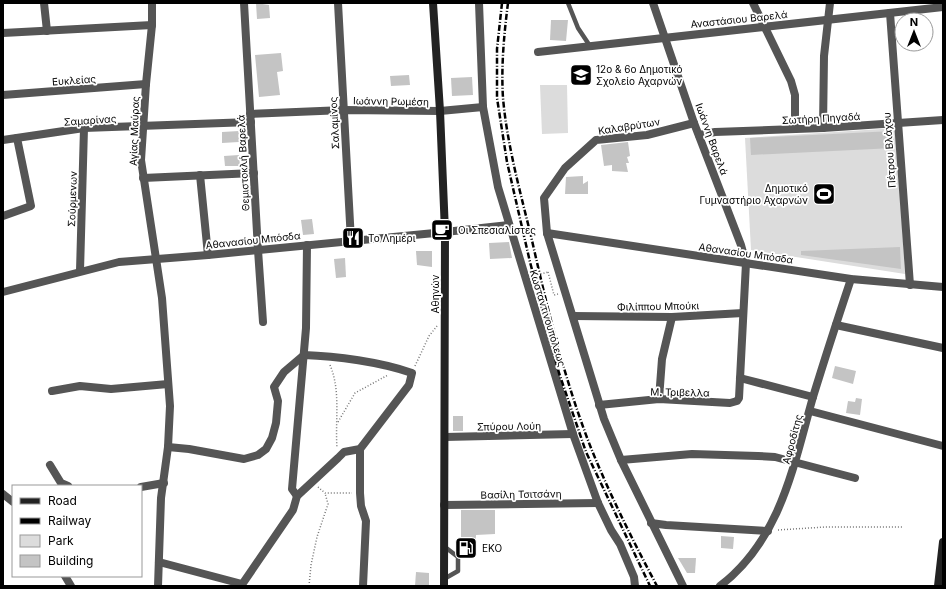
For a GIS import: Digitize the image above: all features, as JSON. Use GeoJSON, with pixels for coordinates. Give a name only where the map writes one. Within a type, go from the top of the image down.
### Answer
{"type":"FeatureCollection","features":[{"type":"Feature","properties":{"kind":"main road","name":"Αθηνών"},"geometry":{"type":"LineString","coordinates":[[433,3],[440,111],[445,232],[444,583]]}},
{"type":"Feature","properties":{"kind":"main road"},"geometry":{"type":"LineString","coordinates":[[938,586],[943,542]]}},
{"type":"Feature","properties":{"kind":"street"},"geometry":{"type":"LineString","coordinates":[[44,3],[47,31]]}},
{"type":"Feature","properties":{"kind":"street","name":"Αγίας Μαύρας"},"geometry":{"type":"LineString","coordinates":[[152,3],[152,25],[141,160],[154,259],[162,298],[170,406],[168,447],[161,498],[158,586]]}},
{"type":"Feature","properties":{"kind":"street","name":"Θεμιστοκλή Βαρελά"},"geometry":{"type":"LineString","coordinates":[[244,3],[258,250],[264,322]]}},
{"type":"Feature","properties":{"kind":"street","name":"Σαλαμίνος"},"geometry":{"type":"LineString","coordinates":[[338,3],[351,242]]}},
{"type":"Feature","properties":{"kind":"street","name":"Κωσταντινουπόλεως"},"geometry":{"type":"LineString","coordinates":[[479,3],[483,107],[498,187],[573,434],[598,503],[611,530],[620,544],[634,577],[635,586]]}},
{"type":"Feature","properties":{"kind":"street","name":"Ιωάννη Βαρελά"},"geometry":{"type":"LineString","coordinates":[[653,3],[666,37],[694,123],[741,246],[746,263],[739,398],[737,401]]}},
{"type":"Feature","properties":{"kind":"street"},"geometry":{"type":"LineString","coordinates":[[754,3],[791,81],[795,94],[795,129]]}},
{"type":"Feature","properties":{"kind":"street"},"geometry":{"type":"LineString","coordinates":[[823,128],[824,64],[830,3]]}},
{"type":"Feature","properties":{"kind":"street","name":"Αναστάσιου Βαρελά"},"geometry":{"type":"LineString","coordinates":[[538,52],[943,7]]}},
{"type":"Feature","properties":{"kind":"street","name":"Πέτρου Βλάχου"},"geometry":{"type":"LineString","coordinates":[[890,13],[910,285]]}},
{"type":"Feature","properties":{"kind":"street"},"geometry":{"type":"LineString","coordinates":[[3,33],[152,25]]}},
{"type":"Feature","properties":{"kind":"street","name":"Ευκλείας"},"geometry":{"type":"LineString","coordinates":[[3,95],[146,84]]}},
{"type":"Feature","properties":{"kind":"street","name":"Ιωάννη Ρωμέση"},"geometry":{"type":"LineString","coordinates":[[250,118],[344,110],[440,111],[483,107]]}},
{"type":"Feature","properties":{"kind":"street","name":"Σαμαρίνας"},"geometry":{"type":"LineString","coordinates":[[3,138],[17,138],[84,128],[143,127],[250,118]]}},
{"type":"Feature","properties":{"kind":"street","name":"Σωτήρη Πηγαδά"},"geometry":{"type":"LineString","coordinates":[[699,136],[715,132],[823,128],[943,120]]}},
{"type":"Feature","properties":{"kind":"street","name":"Καλαβρύτων"},"geometry":{"type":"LineString","coordinates":[[547,233],[544,198],[565,168],[596,140],[647,135],[694,123]]}},
{"type":"Feature","properties":{"kind":"street","name":"Σούρμενων"},"geometry":{"type":"LineString","coordinates":[[80,271],[84,128]]}},
{"type":"Feature","properties":{"kind":"street"},"geometry":{"type":"LineString","coordinates":[[3,216],[31,206],[17,138]]}},
{"type":"Feature","properties":{"kind":"street"},"geometry":{"type":"LineString","coordinates":[[143,178],[254,173]]}},
{"type":"Feature","properties":{"kind":"street"},"geometry":{"type":"LineString","coordinates":[[200,175],[208,255]]}},
{"type":"Feature","properties":{"kind":"street","name":"Αθανασίου Μπόσδα"},"geometry":{"type":"LineString","coordinates":[[3,292],[119,262],[351,242],[509,225]]}},
{"type":"Feature","properties":{"kind":"street"},"geometry":{"type":"LineString","coordinates":[[547,233],[599,405],[621,460],[683,586]]}},
{"type":"Feature","properties":{"kind":"street","name":"Αθανασίου Μπόσδα"},"geometry":{"type":"LineString","coordinates":[[547,233],[851,279],[943,287]]}},
{"type":"Feature","properties":{"kind":"street"},"geometry":{"type":"LineString","coordinates":[[297,496],[292,489],[306,328],[307,245]]}},
{"type":"Feature","properties":{"kind":"street","name":"Αφροδίτης"},"geometry":{"type":"LineString","coordinates":[[720,586],[741,567],[768,531],[784,498],[851,279]]}},
{"type":"Feature","properties":{"kind":"street","name":"Φιλίππου Μπούκι"},"geometry":{"type":"LineString","coordinates":[[573,316],[672,317],[743,313]]}},
{"type":"Feature","properties":{"kind":"street"},"geometry":{"type":"LineString","coordinates":[[660,399],[662,359],[672,317]]}},
{"type":"Feature","properties":{"kind":"street"},"geometry":{"type":"LineString","coordinates":[[836,325],[943,348]]}},
{"type":"Feature","properties":{"kind":"street"},"geometry":{"type":"LineString","coordinates":[[168,447],[189,449],[244,459],[262,453],[272,438],[276,423],[278,401],[274,387],[284,372],[304,355],[326,356],[399,369],[412,373],[409,385],[360,449],[361,506],[366,521],[363,586]]}},
{"type":"Feature","properties":{"kind":"street"},"geometry":{"type":"LineString","coordinates":[[740,378],[814,397]]}},
{"type":"Feature","properties":{"kind":"street"},"geometry":{"type":"LineString","coordinates":[[52,391],[80,386],[111,389],[168,384]]}},
{"type":"Feature","properties":{"kind":"street","name":"Μ. Τριβελλα"},"geometry":{"type":"LineString","coordinates":[[599,405],[660,399],[730,403],[737,401]]}},
{"type":"Feature","properties":{"kind":"street"},"geometry":{"type":"LineString","coordinates":[[810,411],[943,446]]}},
{"type":"Feature","properties":{"kind":"street","name":"Σπύρου Λούη"},"geometry":{"type":"LineString","coordinates":[[445,437],[573,434]]}},
{"type":"Feature","properties":{"kind":"street"},"geometry":{"type":"LineString","coordinates":[[159,562],[241,585],[293,510],[297,496],[344,452],[360,449]]}},
{"type":"Feature","properties":{"kind":"street"},"geometry":{"type":"LineString","coordinates":[[621,460],[692,454],[775,457],[855,478]]}},
{"type":"Feature","properties":{"kind":"street"},"geometry":{"type":"LineString","coordinates":[[50,465],[61,483],[66,485]]}},
{"type":"Feature","properties":{"kind":"street"},"geometry":{"type":"LineString","coordinates":[[142,487],[164,483]]}},
{"type":"Feature","properties":{"kind":"street"},"geometry":{"type":"LineString","coordinates":[[3,494],[12,501]]}},
{"type":"Feature","properties":{"kind":"street","name":"Βασίλη Τσιτσάνη"},"geometry":{"type":"LineString","coordinates":[[444,505],[598,503]]}},
{"type":"Feature","properties":{"kind":"street"},"geometry":{"type":"LineString","coordinates":[[651,523],[674,526],[768,531]]}},
{"type":"Feature","properties":{"kind":"street"},"geometry":{"type":"LineString","coordinates":[[66,577],[71,586]]}},
{"type":"Feature","properties":{"kind":"lane"},"geometry":{"type":"LineString","coordinates":[[568,3],[578,28],[590,46]]}},
{"type":"Feature","properties":{"kind":"lane"},"geometry":{"type":"LineString","coordinates":[[444,583],[458,571],[458,557],[445,547]]}},
{"type":"Feature","properties":{"kind":"path"},"geometry":{"type":"LineString","coordinates":[[529,277],[548,272],[554,296]]}},
{"type":"Feature","properties":{"kind":"path"},"geometry":{"type":"LineString","coordinates":[[412,373],[429,336],[444,320]]}},
{"type":"Feature","properties":{"kind":"path"},"geometry":{"type":"LineString","coordinates":[[326,356],[335,376],[338,422],[338,458]]}},
{"type":"Feature","properties":{"kind":"path"},"geometry":{"type":"LineString","coordinates":[[338,422],[355,393],[399,369]]}},
{"type":"Feature","properties":{"kind":"path"},"geometry":{"type":"LineString","coordinates":[[309,586],[311,565],[317,538],[328,504],[325,493],[312,481]]}},
{"type":"Feature","properties":{"kind":"path"},"geometry":{"type":"LineString","coordinates":[[325,493],[360,493]]}},
{"type":"Feature","properties":{"kind":"path"},"geometry":{"type":"LineString","coordinates":[[768,531],[825,527],[902,527]]}},
{"type":"Feature","properties":{"kind":"green space"},"geometry":{"type":"Polygon","coordinates":[[[540,85],[567,85],[568,133],[542,134],[540,85]]]}},
{"type":"Feature","properties":{"kind":"green space","name":"Δημοτικό Γυμναστήριο Αχαρνών"},"geometry":{"type":"Polygon","coordinates":[[[896,128],[905,274],[751,250],[745,138],[896,128]]]}},
{"type":"Feature","properties":{"kind":"building"},"geometry":{"type":"Polygon","coordinates":[[[256,3],[269,5],[270,18],[257,19],[256,3]]]}},
{"type":"Feature","properties":{"kind":"building"},"geometry":{"type":"Polygon","coordinates":[[[551,20],[568,20],[566,41],[550,40],[551,20]]]}},
{"type":"Feature","properties":{"kind":"building"},"geometry":{"type":"Polygon","coordinates":[[[281,53],[283,71],[277,72],[280,95],[259,97],[255,55],[281,53]]]}},
{"type":"Feature","properties":{"kind":"building"},"geometry":{"type":"Polygon","coordinates":[[[409,75],[410,85],[391,86],[390,76],[409,75]]]}},
{"type":"Feature","properties":{"kind":"building"},"geometry":{"type":"Polygon","coordinates":[[[472,77],[473,95],[452,96],[451,78],[472,77]]]}},
{"type":"Feature","properties":{"kind":"building"},"geometry":{"type":"Polygon","coordinates":[[[239,131],[239,142],[222,143],[222,132],[239,131]]]}},
{"type":"Feature","properties":{"kind":"building"},"geometry":{"type":"Polygon","coordinates":[[[893,131],[894,148],[751,155],[750,138],[893,131]]]}},
{"type":"Feature","properties":{"kind":"building"},"geometry":{"type":"Polygon","coordinates":[[[628,142],[630,156],[627,157],[629,163],[626,163],[628,172],[612,171],[612,165],[604,166],[601,145],[628,142]]]}},
{"type":"Feature","properties":{"kind":"building"},"geometry":{"type":"Polygon","coordinates":[[[239,155],[240,166],[225,166],[224,156],[239,155]]]}},
{"type":"Feature","properties":{"kind":"building"},"geometry":{"type":"Polygon","coordinates":[[[583,176],[583,184],[588,181],[588,194],[565,194],[566,177],[583,176]]]}},
{"type":"Feature","properties":{"kind":"building"},"geometry":{"type":"Polygon","coordinates":[[[312,219],[314,234],[303,235],[301,220],[312,219]]]}},
{"type":"Feature","properties":{"kind":"building"},"geometry":{"type":"Polygon","coordinates":[[[509,242],[512,258],[490,259],[489,243],[509,242]]]}},
{"type":"Feature","properties":{"kind":"building"},"geometry":{"type":"Polygon","coordinates":[[[900,247],[901,269],[801,255],[801,251],[900,247]]]}},
{"type":"Feature","properties":{"kind":"building"},"geometry":{"type":"Polygon","coordinates":[[[416,251],[432,251],[432,267],[417,265],[416,251]]]}},
{"type":"Feature","properties":{"kind":"building"},"geometry":{"type":"Polygon","coordinates":[[[345,258],[346,277],[336,278],[334,259],[345,258]]]}},
{"type":"Feature","properties":{"kind":"building"},"geometry":{"type":"Polygon","coordinates":[[[835,366],[856,371],[853,384],[832,378],[835,366]]]}},
{"type":"Feature","properties":{"kind":"building"},"geometry":{"type":"Polygon","coordinates":[[[856,398],[862,399],[860,415],[846,413],[848,401],[855,402],[856,398]]]}},
{"type":"Feature","properties":{"kind":"building"},"geometry":{"type":"Polygon","coordinates":[[[453,416],[463,416],[463,431],[453,431],[453,416]]]}},
{"type":"Feature","properties":{"kind":"building"},"geometry":{"type":"Polygon","coordinates":[[[461,510],[495,510],[495,534],[476,535],[475,552],[459,551],[461,541],[461,510]]]}},
{"type":"Feature","properties":{"kind":"building"},"geometry":{"type":"Polygon","coordinates":[[[721,536],[734,537],[733,549],[721,548],[721,536]]]}},
{"type":"Feature","properties":{"kind":"building"},"geometry":{"type":"Polygon","coordinates":[[[678,558],[696,558],[695,573],[687,573],[678,558]]]}},
{"type":"Feature","properties":{"kind":"building"},"geometry":{"type":"Polygon","coordinates":[[[416,572],[429,573],[429,586],[415,586],[416,572]]]}},
{"type":"Feature","properties":{"kind":"railway"},"geometry":{"type":"LineString","coordinates":[[502,3],[497,49],[497,98],[507,162],[530,262],[559,373],[586,452],[650,586]]}},
{"type":"Feature","properties":{"kind":"railway"},"geometry":{"type":"LineString","coordinates":[[508,3],[504,39],[502,86],[505,115],[514,167],[550,316],[572,396],[591,448],[622,518],[657,586]]}},
{"type":"Feature","properties":{"kind":"place","name":"12ο & 6ο Δημοτικό Σχολείο Αχαρνών"},"geometry":{"type":"Point","coordinates":[581,75]}},
{"type":"Feature","properties":{"kind":"place","name":"Δημοτικό Γυμναστήριο Αχαρνών"},"geometry":{"type":"Point","coordinates":[824,194]}},
{"type":"Feature","properties":{"kind":"place","name":"Οι Σπεσιαλίστες"},"geometry":{"type":"Point","coordinates":[442,230]}},
{"type":"Feature","properties":{"kind":"place","name":"Το Λημέρι"},"geometry":{"type":"Point","coordinates":[353,238]}},
{"type":"Feature","properties":{"kind":"place","name":"EKO"},"geometry":{"type":"Point","coordinates":[466,548]}}]}
